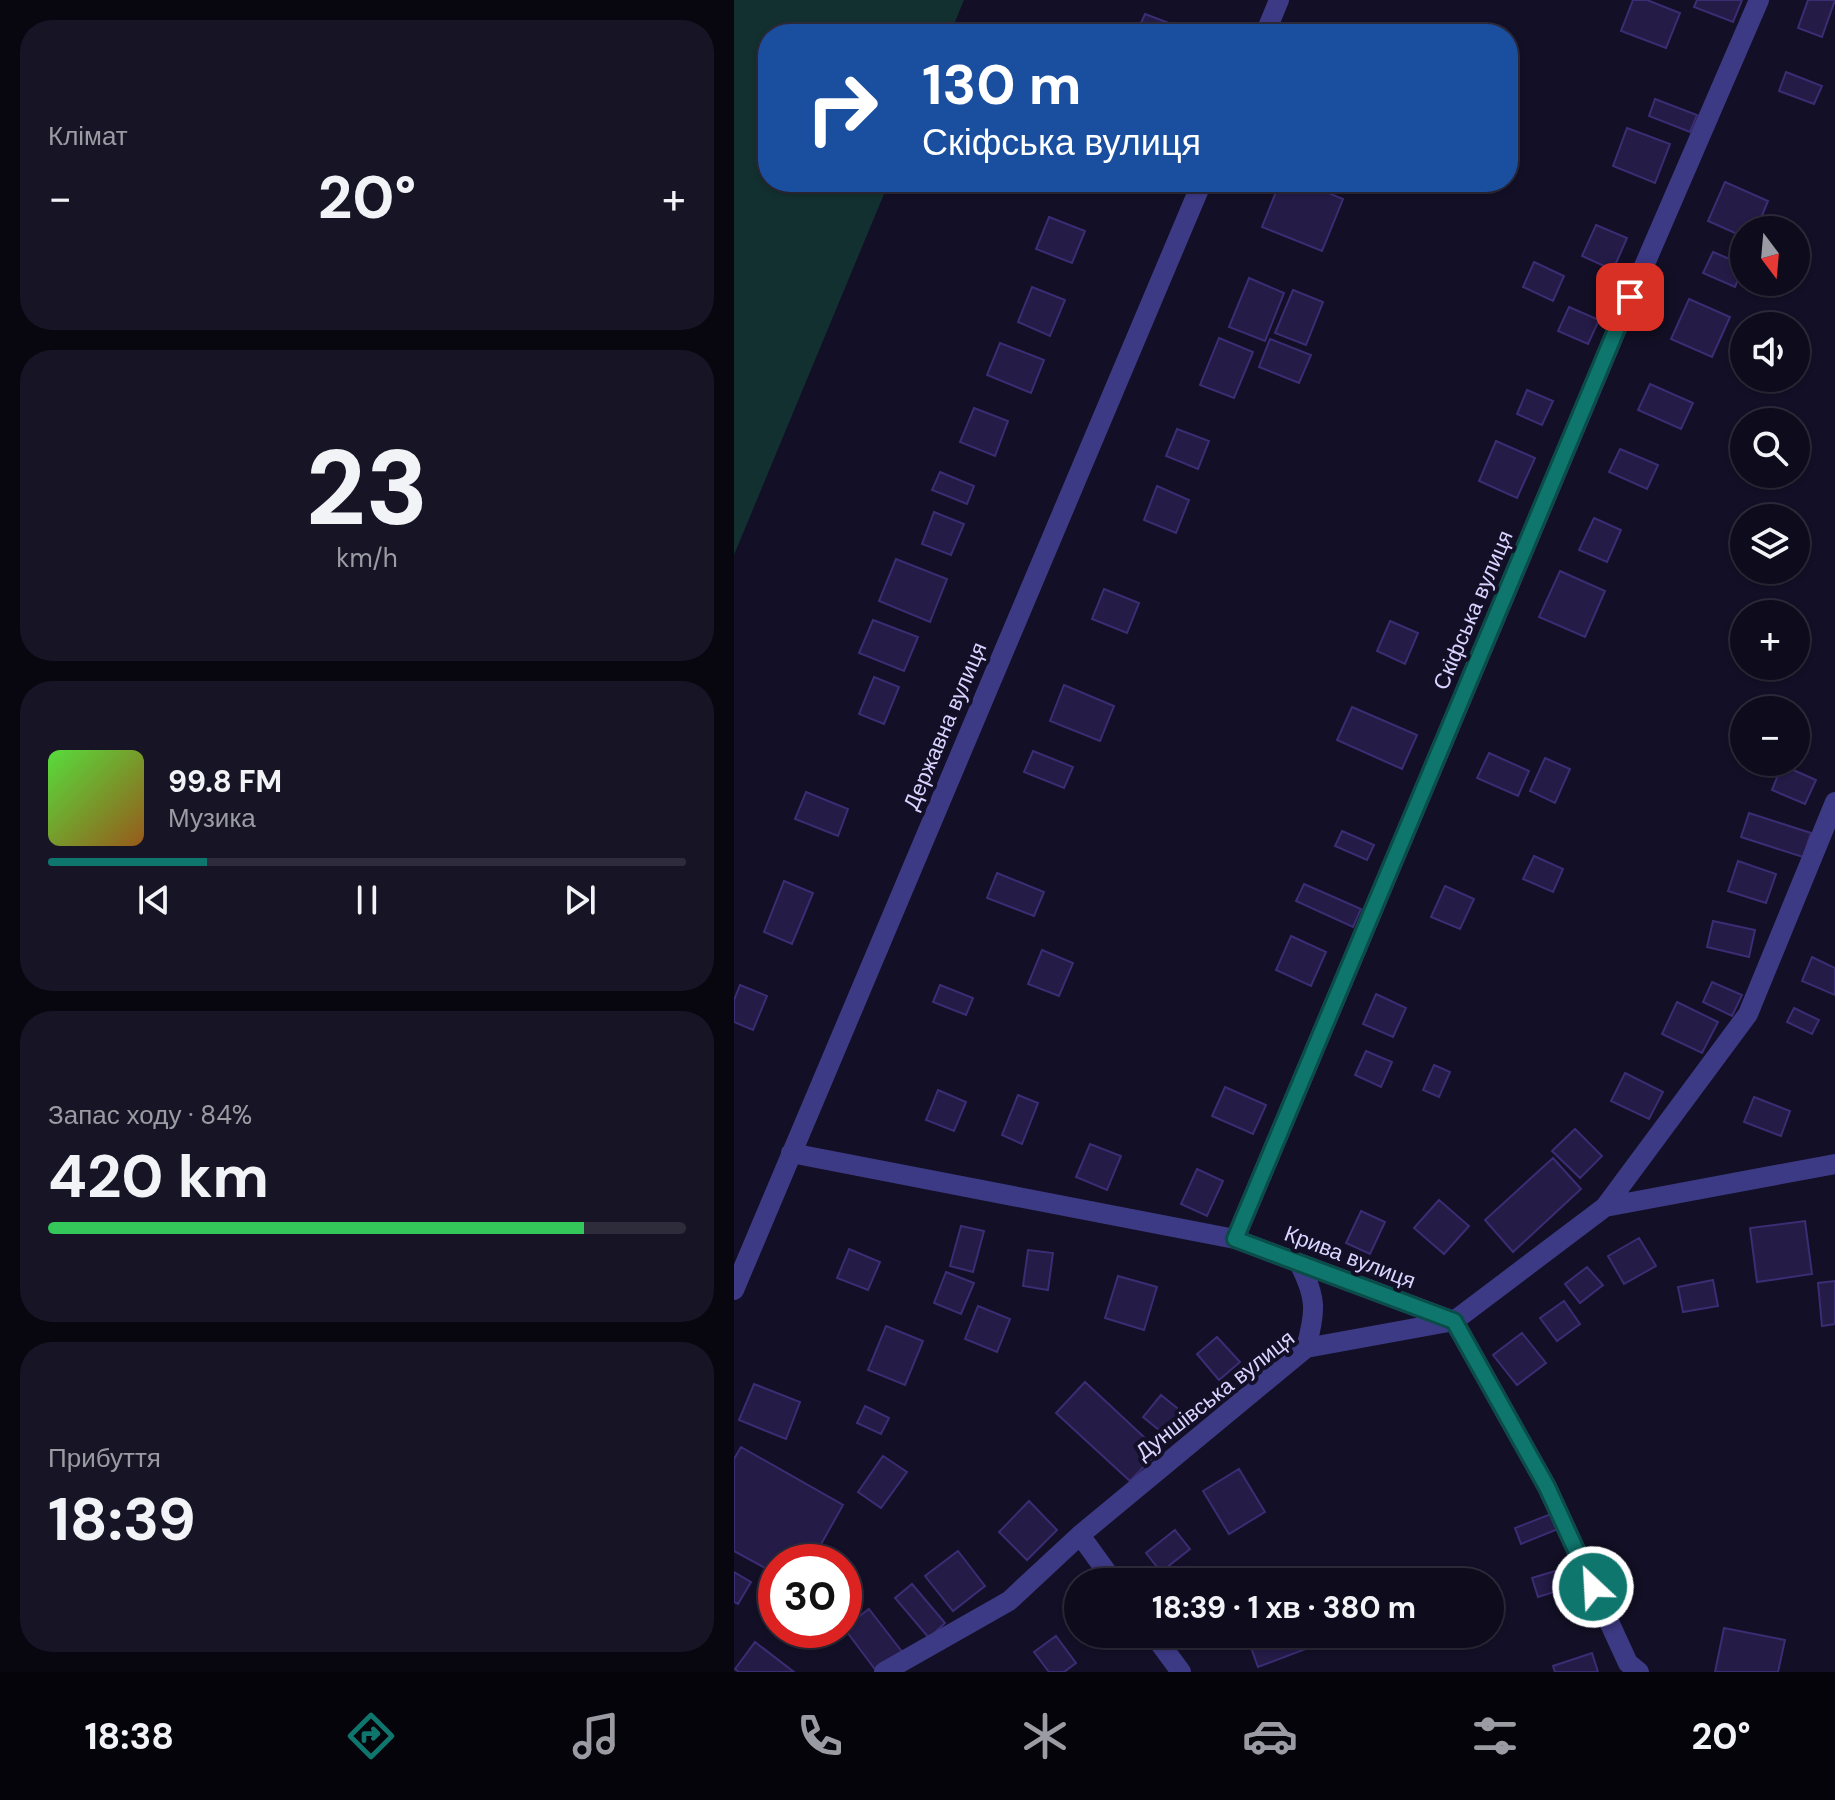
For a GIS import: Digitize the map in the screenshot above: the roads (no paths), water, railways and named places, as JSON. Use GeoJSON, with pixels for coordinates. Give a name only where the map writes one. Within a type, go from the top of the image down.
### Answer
{"type":"FeatureCollection","features":[{"type":"Feature","properties":{"kind":"street"},"geometry":{"type":"LineString","coordinates":[[1269,24],[1279,0]]}},
{"type":"Feature","properties":{"kind":"street","name":"Скіфська вулиця"},"geometry":{"type":"LineString","coordinates":[[1235,1239],[1619,324],[1759,0]]}},
{"type":"Feature","properties":{"kind":"street","name":"Державна вулиця"},"geometry":{"type":"LineString","coordinates":[[734,1290],[1198,192]]}},
{"type":"Feature","properties":{"kind":"street"},"geometry":{"type":"LineString","coordinates":[[1605,1207],[1748,1014],[1835,802]]}},
{"type":"Feature","properties":{"kind":"street","name":"Крива вулиця"},"geometry":{"type":"LineString","coordinates":[[791,1153],[1235,1239],[1454,1321]]}},
{"type":"Feature","properties":{"kind":"street","name":"Дуншівська вулиця"},"geometry":{"type":"LineString","coordinates":[[884,1672],[1009,1601],[1080,1535],[1306,1348],[1454,1321],[1605,1207],[1835,1164]]}},
{"type":"Feature","properties":{"kind":"street"},"geometry":{"type":"LineString","coordinates":[[1299,1263],[1313,1289],[1315,1315],[1306,1348]]}},
{"type":"Feature","properties":{"kind":"street"},"geometry":{"type":"LineString","coordinates":[[1454,1321],[1547,1487],[1628,1663],[1639,1672]]}},
{"type":"Feature","properties":{"kind":"street"},"geometry":{"type":"LineString","coordinates":[[1080,1535],[1104,1568]]}},
{"type":"Feature","properties":{"kind":"street"},"geometry":{"type":"LineString","coordinates":[[1163,1648],[1181,1672]]}}]}
